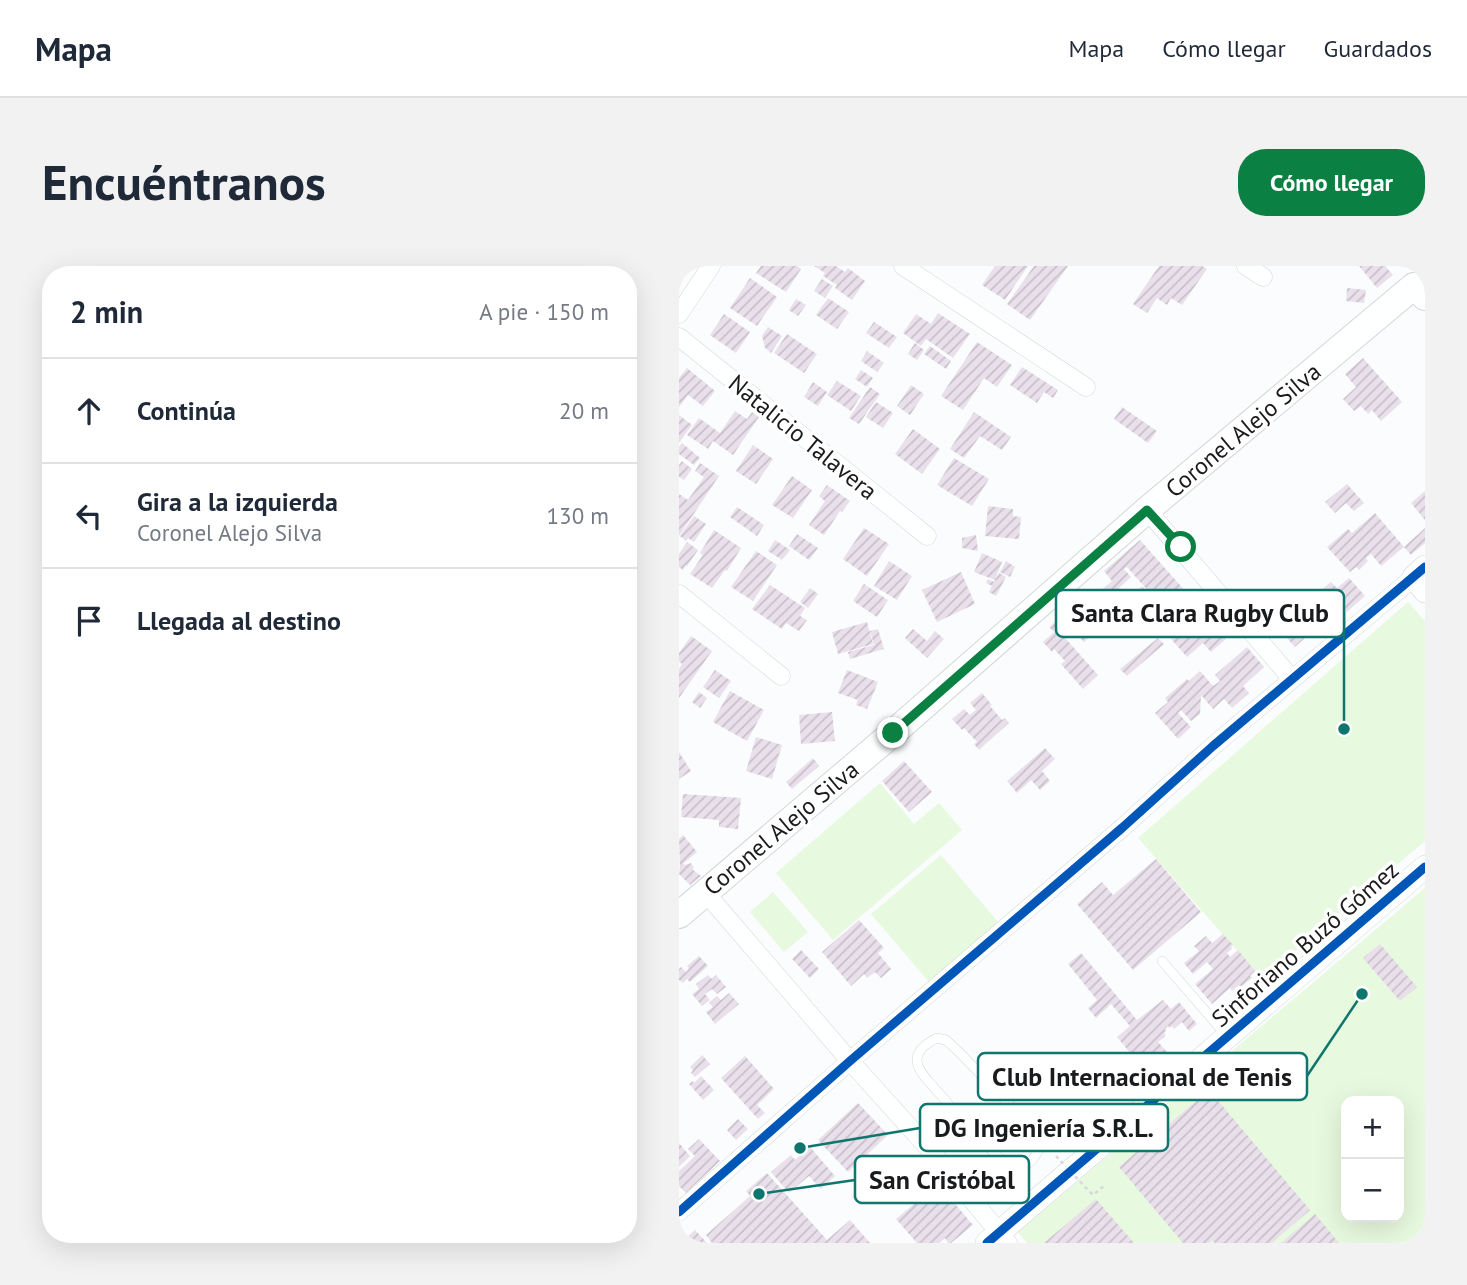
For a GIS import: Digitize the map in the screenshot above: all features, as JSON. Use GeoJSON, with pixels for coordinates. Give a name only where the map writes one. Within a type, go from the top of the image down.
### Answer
{"type":"FeatureCollection","features":[{"type":"Feature","properties":{"kind":"main road","name":"Coronel Alejo Silva"},"geometry":{"type":"LineString","coordinates":[[679,915],[893,733],[1147,510],[1422,286]]}},
{"type":"Feature","properties":{"kind":"street"},"geometry":{"type":"LineString","coordinates":[[679,314],[712,266]]}},
{"type":"Feature","properties":{"kind":"street"},"geometry":{"type":"LineString","coordinates":[[902,266],[1086,387]]}},
{"type":"Feature","properties":{"kind":"street"},"geometry":{"type":"LineString","coordinates":[[1246,266],[1263,277]]}},
{"type":"Feature","properties":{"kind":"street","name":"Natalicio Talavera"},"geometry":{"type":"LineString","coordinates":[[679,337],[927,536]]}},
{"type":"Feature","properties":{"kind":"street"},"geometry":{"type":"LineString","coordinates":[[1147,510],[1292,679]]}},
{"type":"Feature","properties":{"kind":"street"},"geometry":{"type":"LineString","coordinates":[[679,1212],[1213,746],[1292,679],[1421,578]]}},
{"type":"Feature","properties":{"kind":"street"},"geometry":{"type":"LineString","coordinates":[[679,594],[781,676]]}},
{"type":"Feature","properties":{"kind":"street","name":"Sinforiano Buzó Gómez"},"geometry":{"type":"LineString","coordinates":[[998,1240],[1061,1181],[1425,867]]}},
{"type":"Feature","properties":{"kind":"street"},"geometry":{"type":"LineString","coordinates":[[705,892],[931,1151],[998,1240]]}},
{"type":"Feature","properties":{"kind":"lane"},"geometry":{"type":"LineString","coordinates":[[1162,961],[1227,1036]]}},
{"type":"Feature","properties":{"kind":"lane"},"geometry":{"type":"LineString","coordinates":[[937,1038],[946,1040],[960,1053],[1031,1127],[1038,1151],[1026,1165],[1016,1168],[1008,1166],[973,1131],[956,1127],[955,1114],[918,1066],[916,1056],[920,1048],[937,1038]]}},
{"type":"Feature","properties":{"kind":"lane"},"geometry":{"type":"LineString","coordinates":[[931,1151],[956,1127]]}},
{"type":"Feature","properties":{"kind":"path"},"geometry":{"type":"LineString","coordinates":[[1054,1154],[1093,1195],[1104,1186]]}},
{"type":"Feature","properties":{"kind":"green space"},"geometry":{"type":"Polygon","coordinates":[[[1408,602],[1425,621],[1425,841],[1262,979],[1138,838],[1408,602]]]}},
{"type":"Feature","properties":{"kind":"green space"},"geometry":{"type":"Polygon","coordinates":[[[880,783],[914,824],[939,803],[962,830],[833,940],[776,873],[880,783]]]}},
{"type":"Feature","properties":{"kind":"green space"},"geometry":{"type":"Polygon","coordinates":[[[941,855],[999,923],[929,982],[871,914],[941,855]]]}},
{"type":"Feature","properties":{"kind":"green space"},"geometry":{"type":"Polygon","coordinates":[[[1425,888],[1425,1243],[1027,1243],[1018,1232],[1425,888]]]}},
{"type":"Feature","properties":{"kind":"green space"},"geometry":{"type":"Polygon","coordinates":[[[773,892],[808,932],[784,952],[750,912],[773,892]]]}},
{"type":"Feature","properties":{"kind":"building"},"geometry":{"type":"Polygon","coordinates":[[[761,266],[797,266],[801,269],[786,292],[756,273],[761,266]]]}},
{"type":"Feature","properties":{"kind":"building"},"geometry":{"type":"Polygon","coordinates":[[[814,266],[836,266],[845,272],[848,268],[865,281],[852,300],[835,288],[837,285],[814,266]]]}},
{"type":"Feature","properties":{"kind":"building"},"geometry":{"type":"Polygon","coordinates":[[[995,266],[1028,266],[1005,300],[982,285],[995,266]]]}},
{"type":"Feature","properties":{"kind":"building"},"geometry":{"type":"Polygon","coordinates":[[[1034,266],[1068,266],[1030,320],[1007,304],[1034,266]]]}},
{"type":"Feature","properties":{"kind":"building"},"geometry":{"type":"Polygon","coordinates":[[[1159,266],[1202,266],[1207,269],[1182,305],[1171,298],[1167,305],[1157,298],[1147,313],[1133,304],[1159,266]]]}},
{"type":"Feature","properties":{"kind":"building"},"geometry":{"type":"Polygon","coordinates":[[[1359,266],[1385,266],[1393,275],[1377,288],[1359,266]]]}},
{"type":"Feature","properties":{"kind":"building"},"geometry":{"type":"Polygon","coordinates":[[[750,278],[777,297],[757,326],[730,308],[750,278]]]}},
{"type":"Feature","properties":{"kind":"building"},"geometry":{"type":"Polygon","coordinates":[[[822,279],[833,286],[825,298],[814,291],[822,279]]]}},
{"type":"Feature","properties":{"kind":"building"},"geometry":{"type":"Polygon","coordinates":[[[1347,288],[1366,290],[1364,303],[1346,301],[1347,288]]]}},
{"type":"Feature","properties":{"kind":"building"},"geometry":{"type":"Polygon","coordinates":[[[828,298],[849,312],[837,329],[816,315],[828,298]]]}},
{"type":"Feature","properties":{"kind":"building"},"geometry":{"type":"Polygon","coordinates":[[[796,299],[806,305],[798,316],[789,310],[796,299]]]}},
{"type":"Feature","properties":{"kind":"building"},"geometry":{"type":"Polygon","coordinates":[[[938,313],[970,334],[953,358],[926,339],[921,346],[903,333],[916,314],[931,324],[938,313]]]}},
{"type":"Feature","properties":{"kind":"building"},"geometry":{"type":"Polygon","coordinates":[[[724,314],[750,332],[736,353],[710,335],[724,314]]]}},
{"type":"Feature","properties":{"kind":"building"},"geometry":{"type":"Polygon","coordinates":[[[874,322],[897,337],[889,348],[866,333],[874,322]]]}},
{"type":"Feature","properties":{"kind":"building"},"geometry":{"type":"Polygon","coordinates":[[[768,327],[782,336],[771,353],[765,348],[762,336],[768,327]]]}},
{"type":"Feature","properties":{"kind":"building"},"geometry":{"type":"Polygon","coordinates":[[[787,334],[817,354],[804,373],[774,353],[787,334]]]}},
{"type":"Feature","properties":{"kind":"building"},"geometry":{"type":"Polygon","coordinates":[[[977,342],[1012,365],[997,387],[984,378],[963,410],[941,396],[977,342]]]}},
{"type":"Feature","properties":{"kind":"building"},"geometry":{"type":"Polygon","coordinates":[[[915,343],[924,350],[917,360],[908,354],[915,343]]]}},
{"type":"Feature","properties":{"kind":"building"},"geometry":{"type":"Polygon","coordinates":[[[930,346],[951,361],[946,369],[924,354],[930,346]]]}},
{"type":"Feature","properties":{"kind":"building"},"geometry":{"type":"Polygon","coordinates":[[[867,351],[884,363],[877,372],[861,361],[867,351]]]}},
{"type":"Feature","properties":{"kind":"building"},"geometry":{"type":"Polygon","coordinates":[[[1363,358],[1402,402],[1381,421],[1372,410],[1368,414],[1361,406],[1354,411],[1343,399],[1356,387],[1345,374],[1363,358]]]}},
{"type":"Feature","properties":{"kind":"building"},"geometry":{"type":"Polygon","coordinates":[[[1022,367],[1058,390],[1053,398],[1044,392],[1037,403],[1010,385],[1022,367]]]}},
{"type":"Feature","properties":{"kind":"building"},"geometry":{"type":"Polygon","coordinates":[[[687,368],[715,391],[703,406],[688,395],[679,407],[679,378],[687,368]]]}},
{"type":"Feature","properties":{"kind":"building"},"geometry":{"type":"Polygon","coordinates":[[[861,370],[873,378],[867,387],[855,379],[861,370]]]}},
{"type":"Feature","properties":{"kind":"building"},"geometry":{"type":"Polygon","coordinates":[[[837,381],[861,396],[851,411],[827,395],[837,381]]]}},
{"type":"Feature","properties":{"kind":"building"},"geometry":{"type":"Polygon","coordinates":[[[813,382],[827,392],[818,406],[804,397],[813,382]]]}},
{"type":"Feature","properties":{"kind":"building"},"geometry":{"type":"Polygon","coordinates":[[[911,385],[924,394],[910,415],[897,406],[911,385]]]}},
{"type":"Feature","properties":{"kind":"building"},"geometry":{"type":"Polygon","coordinates":[[[870,387],[880,394],[859,424],[849,418],[870,387]]]}},
{"type":"Feature","properties":{"kind":"building"},"geometry":{"type":"Polygon","coordinates":[[[876,402],[893,413],[883,428],[866,417],[876,402]]]}},
{"type":"Feature","properties":{"kind":"building"},"geometry":{"type":"Polygon","coordinates":[[[1122,407],[1157,431],[1148,443],[1114,419],[1122,407]]]}},
{"type":"Feature","properties":{"kind":"building"},"geometry":{"type":"Polygon","coordinates":[[[735,411],[747,419],[752,412],[759,417],[733,455],[713,441],[708,449],[687,435],[699,418],[720,433],[735,411]]]}},
{"type":"Feature","properties":{"kind":"building"},"geometry":{"type":"Polygon","coordinates":[[[974,412],[1011,437],[1002,450],[980,436],[964,458],[950,449],[974,412]]]}},
{"type":"Feature","properties":{"kind":"building"},"geometry":{"type":"Polygon","coordinates":[[[679,415],[692,425],[679,443],[679,415]]]}},
{"type":"Feature","properties":{"kind":"building"},"geometry":{"type":"Polygon","coordinates":[[[913,429],[940,449],[922,474],[895,454],[913,429]]]}},
{"type":"Feature","properties":{"kind":"building"},"geometry":{"type":"Polygon","coordinates":[[[682,443],[700,458],[694,465],[679,454],[682,443]]]}},
{"type":"Feature","properties":{"kind":"building"},"geometry":{"type":"Polygon","coordinates":[[[753,445],[773,459],[756,484],[736,471],[753,445]]]}},
{"type":"Feature","properties":{"kind":"building"},"geometry":{"type":"Polygon","coordinates":[[[954,458],[989,479],[972,506],[937,485],[954,458]]]}},
{"type":"Feature","properties":{"kind":"building"},"geometry":{"type":"Polygon","coordinates":[[[682,461],[692,469],[684,480],[679,477],[679,465],[682,461]]]}},
{"type":"Feature","properties":{"kind":"building"},"geometry":{"type":"Polygon","coordinates":[[[700,463],[719,476],[679,536],[679,494],[688,500],[704,477],[695,471],[700,463]]]}},
{"type":"Feature","properties":{"kind":"building"},"geometry":{"type":"Polygon","coordinates":[[[792,476],[812,490],[793,518],[772,505],[792,476]]]}},
{"type":"Feature","properties":{"kind":"building"},"geometry":{"type":"Polygon","coordinates":[[[1347,484],[1364,503],[1354,511],[1346,503],[1335,513],[1325,502],[1347,484]]]}},
{"type":"Feature","properties":{"kind":"building"},"geometry":{"type":"Polygon","coordinates":[[[827,485],[850,501],[824,535],[809,525],[825,501],[819,496],[827,485]]]}},
{"type":"Feature","properties":{"kind":"building"},"geometry":{"type":"Polygon","coordinates":[[[1425,491],[1425,520],[1411,503],[1425,491]]]}},
{"type":"Feature","properties":{"kind":"building"},"geometry":{"type":"Polygon","coordinates":[[[988,506],[1013,509],[1013,516],[1021,517],[1019,539],[985,536],[988,506]]]}},
{"type":"Feature","properties":{"kind":"building"},"geometry":{"type":"Polygon","coordinates":[[[737,507],[764,525],[757,536],[730,517],[737,507]]]}},
{"type":"Feature","properties":{"kind":"building"},"geometry":{"type":"Polygon","coordinates":[[[1375,513],[1404,547],[1381,566],[1371,554],[1359,570],[1356,567],[1350,572],[1327,547],[1348,529],[1352,533],[1375,513]]]}},
{"type":"Feature","properties":{"kind":"building"},"geometry":{"type":"Polygon","coordinates":[[[694,516],[706,524],[694,542],[688,538],[686,541],[680,536],[694,516]]]}},
{"type":"Feature","properties":{"kind":"building"},"geometry":{"type":"Polygon","coordinates":[[[864,528],[889,544],[867,576],[843,559],[864,528]]]}},
{"type":"Feature","properties":{"kind":"building"},"geometry":{"type":"Polygon","coordinates":[[[1425,528],[1425,543],[1411,555],[1404,547],[1425,528]]]}},
{"type":"Feature","properties":{"kind":"building"},"geometry":{"type":"Polygon","coordinates":[[[714,530],[741,548],[727,571],[725,570],[712,588],[690,574],[703,555],[700,553],[714,530]]]}},
{"type":"Feature","properties":{"kind":"building"},"geometry":{"type":"Polygon","coordinates":[[[797,534],[818,548],[809,560],[789,546],[797,534]]]}},
{"type":"Feature","properties":{"kind":"building"},"geometry":{"type":"Polygon","coordinates":[[[976,535],[978,551],[962,548],[962,538],[976,535]]]}},
{"type":"Feature","properties":{"kind":"building"},"geometry":{"type":"Polygon","coordinates":[[[775,540],[790,550],[782,560],[768,551],[775,540]]]}},
{"type":"Feature","properties":{"kind":"building"},"geometry":{"type":"Polygon","coordinates":[[[1140,540],[1203,611],[1187,625],[1194,633],[1209,620],[1203,613],[1214,604],[1228,620],[1218,630],[1226,639],[1211,652],[1203,643],[1187,657],[1171,639],[1182,629],[1127,567],[1124,569],[1131,577],[1119,588],[1128,598],[1142,586],[1150,595],[1136,607],[1141,614],[1117,635],[1106,623],[1084,642],[1074,632],[1066,639],[1098,675],[1083,689],[1061,664],[1065,661],[1043,642],[1054,632],[1049,627],[1061,617],[1059,614],[1081,595],[1088,602],[1112,581],[1104,571],[1140,540]]]}},
{"type":"Feature","properties":{"kind":"building"},"geometry":{"type":"Polygon","coordinates":[[[687,542],[698,550],[683,570],[679,567],[679,554],[687,542]]]}},
{"type":"Feature","properties":{"kind":"building"},"geometry":{"type":"Polygon","coordinates":[[[756,551],[777,565],[753,601],[731,587],[756,551]]]}},
{"type":"Feature","properties":{"kind":"building"},"geometry":{"type":"Polygon","coordinates":[[[982,553],[1002,562],[995,580],[974,572],[982,553]]]}},
{"type":"Feature","properties":{"kind":"building"},"geometry":{"type":"Polygon","coordinates":[[[889,561],[912,576],[897,600],[874,586],[889,561]]]}},
{"type":"Feature","properties":{"kind":"building"},"geometry":{"type":"Polygon","coordinates":[[[1006,561],[1015,567],[1010,577],[1000,572],[1006,561]]]}},
{"type":"Feature","properties":{"kind":"building"},"geometry":{"type":"Polygon","coordinates":[[[961,572],[975,604],[937,622],[922,590],[961,572]]]}},
{"type":"Feature","properties":{"kind":"building"},"geometry":{"type":"Polygon","coordinates":[[[999,573],[1006,577],[996,596],[989,592],[992,586],[986,583],[988,579],[994,582],[999,573]]]}},
{"type":"Feature","properties":{"kind":"building"},"geometry":{"type":"Polygon","coordinates":[[[1349,578],[1365,596],[1323,633],[1317,627],[1295,647],[1278,628],[1331,582],[1337,588],[1349,578]]]}},
{"type":"Feature","properties":{"kind":"building"},"geometry":{"type":"Polygon","coordinates":[[[864,584],[888,600],[877,617],[853,601],[864,584]]]}},
{"type":"Feature","properties":{"kind":"building"},"geometry":{"type":"Polygon","coordinates":[[[770,585],[805,608],[800,616],[807,620],[799,631],[786,623],[782,629],[752,609],[770,585]]]}},
{"type":"Feature","properties":{"kind":"building"},"geometry":{"type":"Polygon","coordinates":[[[810,588],[818,594],[808,608],[800,602],[810,588]]]}},
{"type":"Feature","properties":{"kind":"building"},"geometry":{"type":"Polygon","coordinates":[[[1168,615],[1175,623],[1158,638],[1151,630],[1168,615]]]}},
{"type":"Feature","properties":{"kind":"building"},"geometry":{"type":"Polygon","coordinates":[[[867,622],[873,644],[838,654],[832,632],[867,622]]]}},
{"type":"Feature","properties":{"kind":"building"},"geometry":{"type":"Polygon","coordinates":[[[878,629],[884,649],[850,659],[848,652],[874,645],[870,631],[878,629]]]}},
{"type":"Feature","properties":{"kind":"building"},"geometry":{"type":"Polygon","coordinates":[[[913,629],[927,641],[935,631],[944,639],[927,658],[905,638],[913,629]]]}},
{"type":"Feature","properties":{"kind":"building"},"geometry":{"type":"Polygon","coordinates":[[[691,636],[712,651],[679,698],[679,669],[682,664],[679,661],[679,653],[691,636]]]}},
{"type":"Feature","properties":{"kind":"building"},"geometry":{"type":"Polygon","coordinates":[[[1158,638],[1164,644],[1127,676],[1120,669],[1158,638]]]}},
{"type":"Feature","properties":{"kind":"building"},"geometry":{"type":"Polygon","coordinates":[[[1247,647],[1264,667],[1243,686],[1249,693],[1232,708],[1224,699],[1213,709],[1201,695],[1200,714],[1191,721],[1181,710],[1178,713],[1191,727],[1178,739],[1155,713],[1168,702],[1165,698],[1200,671],[1213,686],[1220,681],[1215,675],[1247,647]]]}},
{"type":"Feature","properties":{"kind":"building"},"geometry":{"type":"Polygon","coordinates":[[[715,670],[731,681],[719,698],[703,687],[715,670]]]}},
{"type":"Feature","properties":{"kind":"building"},"geometry":{"type":"Polygon","coordinates":[[[847,670],[878,682],[867,709],[856,705],[858,700],[838,693],[847,670]]]}},
{"type":"Feature","properties":{"kind":"building"},"geometry":{"type":"Polygon","coordinates":[[[730,691],[764,710],[747,741],[713,722],[730,691]]]}},
{"type":"Feature","properties":{"kind":"building"},"geometry":{"type":"Polygon","coordinates":[[[699,692],[707,698],[700,708],[692,702],[699,692]]]}},
{"type":"Feature","properties":{"kind":"building"},"geometry":{"type":"Polygon","coordinates":[[[982,693],[1002,720],[1005,718],[1009,723],[979,750],[974,744],[977,742],[952,719],[964,709],[970,715],[976,710],[970,703],[982,693]]]}},
{"type":"Feature","properties":{"kind":"building"},"geometry":{"type":"Polygon","coordinates":[[[832,712],[835,741],[801,744],[799,715],[832,712]]]}},
{"type":"Feature","properties":{"kind":"building"},"geometry":{"type":"Polygon","coordinates":[[[756,737],[782,745],[772,779],[746,771],[756,737]]]}},
{"type":"Feature","properties":{"kind":"building"},"geometry":{"type":"Polygon","coordinates":[[[1045,748],[1055,759],[1042,771],[1050,781],[1040,790],[1031,780],[1017,793],[1007,781],[1045,748]]]}},
{"type":"Feature","properties":{"kind":"building"},"geometry":{"type":"Polygon","coordinates":[[[679,752],[691,771],[679,779],[679,752]]]}},
{"type":"Feature","properties":{"kind":"building"},"geometry":{"type":"Polygon","coordinates":[[[813,758],[819,766],[792,789],[786,782],[813,758]]]}},
{"type":"Feature","properties":{"kind":"building"},"geometry":{"type":"Polygon","coordinates":[[[904,761],[932,792],[909,812],[882,781],[904,761]]]}},
{"type":"Feature","properties":{"kind":"building"},"geometry":{"type":"Polygon","coordinates":[[[683,794],[741,798],[738,829],[719,827],[719,820],[681,817],[683,794]]]}},
{"type":"Feature","properties":{"kind":"building"},"geometry":{"type":"Polygon","coordinates":[[[683,835],[697,852],[683,864],[691,863],[694,868],[692,869],[701,876],[690,885],[679,874],[679,839],[683,835]]]}},
{"type":"Feature","properties":{"kind":"building"},"geometry":{"type":"Polygon","coordinates":[[[1156,859],[1201,912],[1133,970],[1077,904],[1102,882],[1113,895],[1156,859]]]}},
{"type":"Feature","properties":{"kind":"building"},"geometry":{"type":"Polygon","coordinates":[[[859,920],[884,948],[878,953],[891,969],[881,978],[875,972],[867,978],[864,974],[851,986],[822,952],[859,920]]]}},
{"type":"Feature","properties":{"kind":"building"},"geometry":{"type":"Polygon","coordinates":[[[1223,934],[1233,945],[1227,953],[1230,957],[1238,950],[1255,971],[1250,976],[1252,978],[1241,987],[1239,985],[1232,991],[1230,988],[1212,1004],[1195,984],[1213,969],[1207,962],[1193,974],[1184,963],[1199,951],[1194,946],[1206,936],[1212,943],[1223,934]]]}},
{"type":"Feature","properties":{"kind":"building"},"geometry":{"type":"Polygon","coordinates":[[[1380,944],[1417,987],[1400,1001],[1363,958],[1380,944]]]}},
{"type":"Feature","properties":{"kind":"building"},"geometry":{"type":"Polygon","coordinates":[[[801,950],[819,969],[810,978],[792,959],[801,950]]]}},
{"type":"Feature","properties":{"kind":"building"},"geometry":{"type":"Polygon","coordinates":[[[1081,953],[1137,1020],[1163,1000],[1171,1009],[1179,1002],[1197,1024],[1189,1031],[1182,1022],[1174,1029],[1168,1026],[1164,1034],[1166,1036],[1158,1042],[1167,1052],[1145,1071],[1117,1037],[1130,1026],[1111,1004],[1096,1018],[1088,1008],[1097,1000],[1068,964],[1081,953]]]}},
{"type":"Feature","properties":{"kind":"building"},"geometry":{"type":"Polygon","coordinates":[[[699,956],[708,966],[690,982],[687,979],[683,983],[679,980],[679,969],[681,967],[686,972],[689,968],[687,966],[699,956]]]}},
{"type":"Feature","properties":{"kind":"building"},"geometry":{"type":"Polygon","coordinates":[[[708,975],[712,979],[716,975],[726,987],[717,994],[712,989],[705,994],[710,1000],[702,1006],[692,994],[699,989],[696,984],[708,975]]]}},
{"type":"Feature","properties":{"kind":"building"},"geometry":{"type":"Polygon","coordinates":[[[729,993],[739,1004],[715,1024],[706,1012],[713,1007],[709,1003],[717,996],[721,1000],[729,993]]]}},
{"type":"Feature","properties":{"kind":"building"},"geometry":{"type":"Polygon","coordinates":[[[702,1055],[710,1064],[695,1077],[690,1067],[702,1055]]]}},
{"type":"Feature","properties":{"kind":"building"},"geometry":{"type":"Polygon","coordinates":[[[745,1056],[774,1089],[757,1105],[765,1113],[758,1119],[721,1078],[745,1056]]]}},
{"type":"Feature","properties":{"kind":"building"},"geometry":{"type":"Polygon","coordinates":[[[701,1076],[714,1090],[703,1100],[689,1084],[701,1076]]]}},
{"type":"Feature","properties":{"kind":"building"},"geometry":{"type":"Polygon","coordinates":[[[1209,1090],[1310,1210],[1272,1243],[1215,1243],[1212,1240],[1209,1243],[1183,1243],[1119,1167],[1209,1090]]]}},
{"type":"Feature","properties":{"kind":"building"},"geometry":{"type":"Polygon","coordinates":[[[858,1103],[888,1135],[848,1172],[818,1140],[858,1103]]]}},
{"type":"Feature","properties":{"kind":"building"},"geometry":{"type":"Polygon","coordinates":[[[738,1119],[748,1129],[736,1140],[727,1130],[738,1119]]]}},
{"type":"Feature","properties":{"kind":"building"},"geometry":{"type":"Polygon","coordinates":[[[699,1139],[720,1161],[686,1193],[679,1186],[679,1171],[695,1156],[688,1149],[699,1139]]]}},
{"type":"Feature","properties":{"kind":"building"},"geometry":{"type":"Polygon","coordinates":[[[679,1143],[690,1156],[679,1167],[679,1143]]]}},
{"type":"Feature","properties":{"kind":"building"},"geometry":{"type":"Polygon","coordinates":[[[810,1147],[835,1176],[821,1189],[809,1176],[789,1193],[771,1172],[791,1155],[795,1160],[810,1147]]]}},
{"type":"Feature","properties":{"kind":"building"},"geometry":{"type":"Polygon","coordinates":[[[922,1165],[973,1225],[951,1243],[945,1238],[939,1243],[917,1243],[896,1219],[914,1204],[898,1185],[922,1165]]]}},
{"type":"Feature","properties":{"kind":"building"},"geometry":{"type":"Polygon","coordinates":[[[869,1172],[881,1186],[860,1206],[852,1197],[860,1189],[856,1184],[869,1172]]]}},
{"type":"Feature","properties":{"kind":"building"},"geometry":{"type":"Polygon","coordinates":[[[767,1173],[827,1240],[850,1220],[870,1243],[712,1243],[706,1235],[750,1196],[746,1191],[767,1173]]]}},
{"type":"Feature","properties":{"kind":"building"},"geometry":{"type":"Polygon","coordinates":[[[1096,1199],[1134,1243],[1044,1243],[1096,1199]]]}},
{"type":"Feature","properties":{"kind":"building"},"geometry":{"type":"Polygon","coordinates":[[[1315,1214],[1339,1243],[1281,1243],[1315,1214]]]}},
{"type":"Feature","properties":{"kind":"building"},"geometry":{"type":"Polygon","coordinates":[[[695,1230],[707,1243],[680,1243],[695,1230]]]}},
{"type":"Feature","properties":{"kind":"cycle path"},"geometry":{"type":"LineString","coordinates":[[679,1212],[1213,746],[1425,567]]}},
{"type":"Feature","properties":{"kind":"cycle path"},"geometry":{"type":"LineString","coordinates":[[987,1243],[1425,867]]}},
{"type":"Feature","properties":{"kind":"place","name":"Santa Clara Rugby Club"},"geometry":{"type":"Point","coordinates":[1344,729]}},
{"type":"Feature","properties":{"kind":"place","name":"Club Internacional de Tenis"},"geometry":{"type":"Point","coordinates":[1362,994]}},
{"type":"Feature","properties":{"kind":"place","name":"DG Ingeniería S.R.L."},"geometry":{"type":"Point","coordinates":[800,1148]}},
{"type":"Feature","properties":{"kind":"place","name":"San Cristóbal"},"geometry":{"type":"Point","coordinates":[759,1194]}},
{"type":"Feature","properties":{"kind":"route"},"geometry":{"type":"LineString","coordinates":[[893,733],[1147,510],[1181,547]]}}]}
